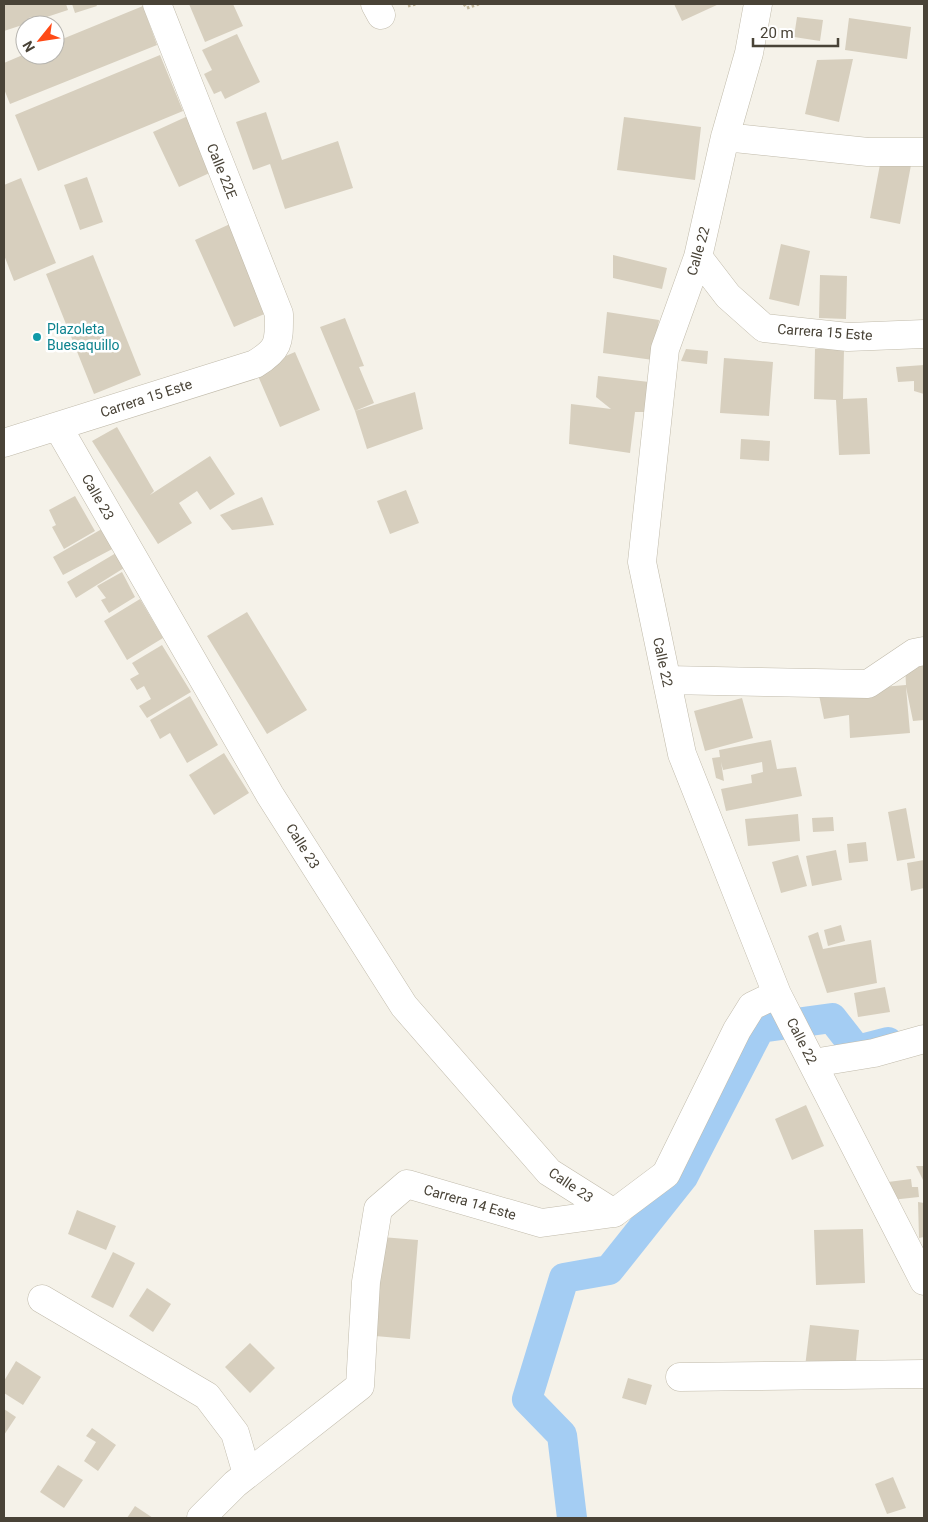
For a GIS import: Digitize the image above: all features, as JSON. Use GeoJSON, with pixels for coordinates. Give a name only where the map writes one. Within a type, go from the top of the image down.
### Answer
{"type":"FeatureCollection","features":[{"type":"Feature","properties":{"kind":"street","name":"Calle 22E"},"geometry":{"type":"LineString","coordinates":[[156,4],[279,314],[279,339]]}},
{"type":"Feature","properties":{"kind":"street","name":"Calle 22"},"geometry":{"type":"LineString","coordinates":[[758,4],[749,53],[725,137],[698,257],[665,349],[642,562],[682,754],[783,1004],[924,1281]]}},
{"type":"Feature","properties":{"kind":"street"},"geometry":{"type":"LineString","coordinates":[[725,137],[868,152],[924,152]]}},
{"type":"Feature","properties":{"kind":"street","name":"Carrera 15 Este"},"geometry":{"type":"LineString","coordinates":[[698,257],[728,296],[764,328],[848,337],[924,334]]}},
{"type":"Feature","properties":{"kind":"street","name":"Carrera 15 Este"},"geometry":{"type":"LineString","coordinates":[[4,443],[255,364],[272,353],[279,339]]}},
{"type":"Feature","properties":{"kind":"street","name":"Calle 23"},"geometry":{"type":"LineString","coordinates":[[58,427],[270,795],[404,1006],[549,1172],[614,1213]]}},
{"type":"Feature","properties":{"kind":"street"},"geometry":{"type":"LineString","coordinates":[[666,680],[868,684],[914,653],[924,651]]}},
{"type":"Feature","properties":{"kind":"street","name":"Carrera 14 Este"},"geometry":{"type":"LineString","coordinates":[[202,1518],[248,1474],[360,1386],[366,1282],[378,1209],[407,1184],[541,1223],[614,1213],[666,1174],[737,1030],[752,1006],[783,1004]]}},
{"type":"Feature","properties":{"kind":"street"},"geometry":{"type":"LineString","coordinates":[[809,1056],[874,1053],[924,1039]]}},
{"type":"Feature","properties":{"kind":"street"},"geometry":{"type":"LineString","coordinates":[[42,1300],[207,1396],[236,1433],[248,1474]]}},
{"type":"Feature","properties":{"kind":"street"},"geometry":{"type":"LineString","coordinates":[[680,1377],[924,1374]]}},
{"type":"Feature","properties":{"kind":"path"},"geometry":{"type":"LineString","coordinates":[[464,4],[466,8],[479,4]]}},
{"type":"Feature","properties":{"kind":"building"},"geometry":{"type":"Polygon","coordinates":[[[4,4],[66,4],[68,10],[53,15],[15,15],[15,27],[4,31],[4,4]]]}},
{"type":"Feature","properties":{"kind":"building"},"geometry":{"type":"Polygon","coordinates":[[[72,4],[96,4],[97,6],[75,13],[72,4]]]}},
{"type":"Feature","properties":{"kind":"building"},"geometry":{"type":"Polygon","coordinates":[[[189,4],[233,4],[243,26],[205,42],[189,4]]]}},
{"type":"Feature","properties":{"kind":"building"},"geometry":{"type":"Polygon","coordinates":[[[674,4],[719,4],[682,21],[674,4]]]}},
{"type":"Feature","properties":{"kind":"building"},"geometry":{"type":"Polygon","coordinates":[[[143,6],[157,45],[10,104],[4,89],[4,63],[15,58],[15,65],[65,65],[65,38],[143,6]]]}},
{"type":"Feature","properties":{"kind":"building"},"geometry":{"type":"Polygon","coordinates":[[[797,17],[823,20],[820,41],[794,37],[797,17]]]}},
{"type":"Feature","properties":{"kind":"building"},"geometry":{"type":"Polygon","coordinates":[[[849,18],[911,27],[907,59],[845,50],[849,18]]]}},
{"type":"Feature","properties":{"kind":"building"},"geometry":{"type":"Polygon","coordinates":[[[237,34],[260,82],[225,99],[221,91],[214,94],[204,74],[212,70],[202,50],[237,34]]]}},
{"type":"Feature","properties":{"kind":"building"},"geometry":{"type":"Polygon","coordinates":[[[160,55],[183,111],[38,171],[15,115],[160,55]]]}},
{"type":"Feature","properties":{"kind":"building"},"geometry":{"type":"Polygon","coordinates":[[[853,59],[839,122],[805,114],[817,60],[853,59]]]}},
{"type":"Feature","properties":{"kind":"building"},"geometry":{"type":"Polygon","coordinates":[[[266,112],[282,160],[338,141],[353,188],[285,209],[270,164],[253,170],[236,122],[266,112]]]}},
{"type":"Feature","properties":{"kind":"building"},"geometry":{"type":"Polygon","coordinates":[[[190,115],[216,170],[179,187],[153,132],[190,115]]]}},
{"type":"Feature","properties":{"kind":"building"},"geometry":{"type":"Polygon","coordinates":[[[624,117],[701,127],[695,180],[617,170],[624,117]]]}},
{"type":"Feature","properties":{"kind":"building"},"geometry":{"type":"Polygon","coordinates":[[[881,159],[911,165],[900,224],[870,218],[881,159]]]}},
{"type":"Feature","properties":{"kind":"building"},"geometry":{"type":"Polygon","coordinates":[[[87,177],[103,222],[80,230],[64,185],[87,177]]]}},
{"type":"Feature","properties":{"kind":"building"},"geometry":{"type":"Polygon","coordinates":[[[21,178],[56,263],[14,281],[4,255],[4,185],[21,178]]]}},
{"type":"Feature","properties":{"kind":"building"},"geometry":{"type":"Polygon","coordinates":[[[230,224],[269,312],[234,327],[195,240],[230,224]]]}},
{"type":"Feature","properties":{"kind":"building"},"geometry":{"type":"Polygon","coordinates":[[[781,244],[810,251],[799,306],[769,299],[781,244]]]}},
{"type":"Feature","properties":{"kind":"building"},"geometry":{"type":"Polygon","coordinates":[[[93,255],[141,375],[94,394],[46,274],[93,255]]]}},
{"type":"Feature","properties":{"kind":"building"},"geometry":{"type":"Polygon","coordinates":[[[613,255],[667,268],[662,289],[613,278],[613,255]]]}},
{"type":"Feature","properties":{"kind":"building"},"geometry":{"type":"Polygon","coordinates":[[[820,275],[847,276],[846,319],[819,318],[820,275]]]}},
{"type":"Feature","properties":{"kind":"building"},"geometry":{"type":"Polygon","coordinates":[[[607,312],[659,320],[653,360],[603,353],[607,312]]]}},
{"type":"Feature","properties":{"kind":"building"},"geometry":{"type":"Polygon","coordinates":[[[345,318],[364,366],[359,367],[374,403],[355,411],[320,327],[345,318]]]}},
{"type":"Feature","properties":{"kind":"building"},"geometry":{"type":"Polygon","coordinates":[[[686,349],[708,351],[707,364],[681,361],[686,349]]]}},
{"type":"Feature","properties":{"kind":"building"},"geometry":{"type":"Polygon","coordinates":[[[815,349],[844,349],[843,399],[867,398],[870,454],[839,455],[836,400],[814,399],[815,349]]]}},
{"type":"Feature","properties":{"kind":"building"},"geometry":{"type":"Polygon","coordinates":[[[295,352],[320,410],[280,427],[255,369],[295,352]]]}},
{"type":"Feature","properties":{"kind":"building"},"geometry":{"type":"Polygon","coordinates":[[[724,358],[773,362],[769,416],[720,413],[724,358]]]}},
{"type":"Feature","properties":{"kind":"building"},"geometry":{"type":"Polygon","coordinates":[[[924,365],[924,394],[914,391],[914,381],[898,382],[896,367],[924,365]]]}},
{"type":"Feature","properties":{"kind":"building"},"geometry":{"type":"Polygon","coordinates":[[[598,376],[649,382],[645,412],[635,412],[630,453],[569,444],[571,404],[611,409],[596,397],[598,376]]]}},
{"type":"Feature","properties":{"kind":"building"},"geometry":{"type":"Polygon","coordinates":[[[415,392],[423,429],[367,449],[355,411],[415,392]]]}},
{"type":"Feature","properties":{"kind":"building"},"geometry":{"type":"Polygon","coordinates":[[[117,427],[154,491],[150,495],[210,456],[235,494],[210,510],[197,491],[179,503],[192,523],[158,544],[92,441],[117,427]]]}},
{"type":"Feature","properties":{"kind":"building"},"geometry":{"type":"Polygon","coordinates":[[[741,439],[770,441],[769,461],[740,459],[741,439]]]}},
{"type":"Feature","properties":{"kind":"building"},"geometry":{"type":"Polygon","coordinates":[[[406,490],[419,523],[390,534],[377,501],[406,490]]]}},
{"type":"Feature","properties":{"kind":"building"},"geometry":{"type":"Polygon","coordinates":[[[75,496],[95,531],[64,549],[52,527],[56,525],[49,510],[75,496]]]}},
{"type":"Feature","properties":{"kind":"building"},"geometry":{"type":"Polygon","coordinates":[[[262,497],[274,525],[232,530],[220,515],[262,497]]]}},
{"type":"Feature","properties":{"kind":"building"},"geometry":{"type":"Polygon","coordinates":[[[107,526],[118,546],[63,575],[53,557],[107,526]]]}},
{"type":"Feature","properties":{"kind":"building"},"geometry":{"type":"Polygon","coordinates":[[[116,553],[124,568],[76,598],[67,582],[116,553]]]}},
{"type":"Feature","properties":{"kind":"building"},"geometry":{"type":"Polygon","coordinates":[[[122,572],[135,597],[109,613],[101,600],[106,598],[97,586],[122,572]]]}},
{"type":"Feature","properties":{"kind":"building"},"geometry":{"type":"Polygon","coordinates":[[[140,599],[163,638],[127,660],[104,621],[140,599]]]}},
{"type":"Feature","properties":{"kind":"building"},"geometry":{"type":"Polygon","coordinates":[[[247,612],[307,710],[267,734],[207,636],[247,612]]]}},
{"type":"Feature","properties":{"kind":"building"},"geometry":{"type":"Polygon","coordinates":[[[162,645],[191,692],[147,718],[139,706],[151,699],[144,686],[137,690],[130,679],[139,674],[132,663],[162,645]]]}},
{"type":"Feature","properties":{"kind":"building"},"geometry":{"type":"Polygon","coordinates":[[[924,663],[924,720],[913,721],[906,687],[910,733],[850,738],[849,715],[824,719],[819,695],[845,690],[906,685],[905,665],[924,663]]]}},
{"type":"Feature","properties":{"kind":"building"},"geometry":{"type":"Polygon","coordinates":[[[190,696],[218,745],[187,763],[170,733],[160,739],[150,720],[190,696]]]}},
{"type":"Feature","properties":{"kind":"building"},"geometry":{"type":"Polygon","coordinates":[[[742,698],[753,738],[705,751],[694,711],[742,698]]]}},
{"type":"Feature","properties":{"kind":"building"},"geometry":{"type":"Polygon","coordinates":[[[771,740],[777,769],[796,767],[802,796],[726,811],[721,789],[752,783],[751,775],[763,772],[762,762],[723,770],[721,762],[724,781],[716,778],[712,758],[720,757],[719,750],[771,740]]]}},
{"type":"Feature","properties":{"kind":"building"},"geometry":{"type":"Polygon","coordinates":[[[224,753],[249,793],[214,815],[189,775],[224,753]]]}},
{"type":"Feature","properties":{"kind":"building"},"geometry":{"type":"Polygon","coordinates":[[[906,808],[915,858],[897,861],[888,812],[906,808]]]}},
{"type":"Feature","properties":{"kind":"building"},"geometry":{"type":"Polygon","coordinates":[[[798,814],[800,841],[748,846],[745,819],[798,814]]]}},
{"type":"Feature","properties":{"kind":"building"},"geometry":{"type":"Polygon","coordinates":[[[833,817],[834,831],[813,832],[812,818],[833,817]]]}},
{"type":"Feature","properties":{"kind":"building"},"geometry":{"type":"Polygon","coordinates":[[[866,842],[868,861],[849,863],[847,844],[866,842]]]}},
{"type":"Feature","properties":{"kind":"building"},"geometry":{"type":"Polygon","coordinates":[[[836,850],[842,880],[812,886],[806,856],[836,850]]]}},
{"type":"Feature","properties":{"kind":"building"},"geometry":{"type":"Polygon","coordinates":[[[798,855],[807,886],[781,893],[772,862],[798,855]]]}},
{"type":"Feature","properties":{"kind":"building"},"geometry":{"type":"Polygon","coordinates":[[[924,860],[924,888],[911,891],[907,863],[924,860]]]}},
{"type":"Feature","properties":{"kind":"building"},"geometry":{"type":"Polygon","coordinates":[[[841,925],[845,941],[828,946],[824,930],[841,925]]]}},
{"type":"Feature","properties":{"kind":"building"},"geometry":{"type":"Polygon","coordinates":[[[818,932],[823,949],[871,940],[877,983],[827,993],[808,936],[818,932]]]}},
{"type":"Feature","properties":{"kind":"building"},"geometry":{"type":"Polygon","coordinates":[[[885,987],[890,1012],[858,1017],[854,993],[885,987]]]}},
{"type":"Feature","properties":{"kind":"building"},"geometry":{"type":"Polygon","coordinates":[[[806,1105],[824,1146],[792,1160],[775,1119],[806,1105]]]}},
{"type":"Feature","properties":{"kind":"building"},"geometry":{"type":"Polygon","coordinates":[[[916,1166],[924,1166],[924,1182],[916,1166]]]}},
{"type":"Feature","properties":{"kind":"building"},"geometry":{"type":"Polygon","coordinates":[[[911,1179],[912,1187],[918,1187],[919,1197],[891,1200],[888,1182],[911,1179]]]}},
{"type":"Feature","properties":{"kind":"building"},"geometry":{"type":"Polygon","coordinates":[[[918,1202],[924,1203],[924,1237],[919,1238],[918,1202]]]}},
{"type":"Feature","properties":{"kind":"building"},"geometry":{"type":"Polygon","coordinates":[[[77,1210],[116,1226],[106,1250],[68,1234],[77,1210]]]}},
{"type":"Feature","properties":{"kind":"building"},"geometry":{"type":"Polygon","coordinates":[[[863,1229],[865,1283],[816,1285],[814,1230],[863,1229]]]}},
{"type":"Feature","properties":{"kind":"building"},"geometry":{"type":"Polygon","coordinates":[[[382,1237],[418,1240],[410,1339],[375,1336],[382,1237]]]}},
{"type":"Feature","properties":{"kind":"building"},"geometry":{"type":"Polygon","coordinates":[[[113,1252],[135,1263],[113,1308],[91,1297],[113,1252]]]}},
{"type":"Feature","properties":{"kind":"building"},"geometry":{"type":"Polygon","coordinates":[[[147,1288],[171,1304],[153,1332],[129,1316],[147,1288]]]}},
{"type":"Feature","properties":{"kind":"building"},"geometry":{"type":"Polygon","coordinates":[[[810,1325],[859,1330],[856,1361],[805,1367],[810,1325]]]}},
{"type":"Feature","properties":{"kind":"building"},"geometry":{"type":"Polygon","coordinates":[[[250,1343],[275,1368],[250,1393],[225,1367],[250,1343]]]}},
{"type":"Feature","properties":{"kind":"building"},"geometry":{"type":"Polygon","coordinates":[[[16,1361],[41,1377],[23,1405],[4,1393],[4,1381],[16,1361]]]}},
{"type":"Feature","properties":{"kind":"building"},"geometry":{"type":"Polygon","coordinates":[[[628,1378],[652,1385],[646,1405],[622,1398],[628,1378]]]}},
{"type":"Feature","properties":{"kind":"building"},"geometry":{"type":"Polygon","coordinates":[[[4,1409],[16,1417],[4,1435],[4,1409]]]}},
{"type":"Feature","properties":{"kind":"building"},"geometry":{"type":"Polygon","coordinates":[[[92,1428],[116,1445],[98,1471],[84,1461],[96,1442],[86,1436],[92,1428]]]}},
{"type":"Feature","properties":{"kind":"building"},"geometry":{"type":"Polygon","coordinates":[[[58,1465],[83,1480],[64,1508],[40,1492],[58,1465]]]}},
{"type":"Feature","properties":{"kind":"building"},"geometry":{"type":"Polygon","coordinates":[[[893,1477],[906,1508],[887,1514],[875,1484],[893,1477]]]}},
{"type":"Feature","properties":{"kind":"building"},"geometry":{"type":"Polygon","coordinates":[[[135,1506],[153,1518],[127,1518],[135,1506]]]}},
{"type":"Feature","properties":{"kind":"waterway"},"geometry":{"type":"LineString","coordinates":[[572,1518],[562,1435],[527,1399],[564,1278],[609,1270],[683,1177],[760,1028],[832,1018],[857,1050],[888,1042]]}},
{"type":"Feature","properties":{"kind":"place","name":"Plazoleta Buesaquillo"},"geometry":{"type":"Point","coordinates":[37,337]}}]}
